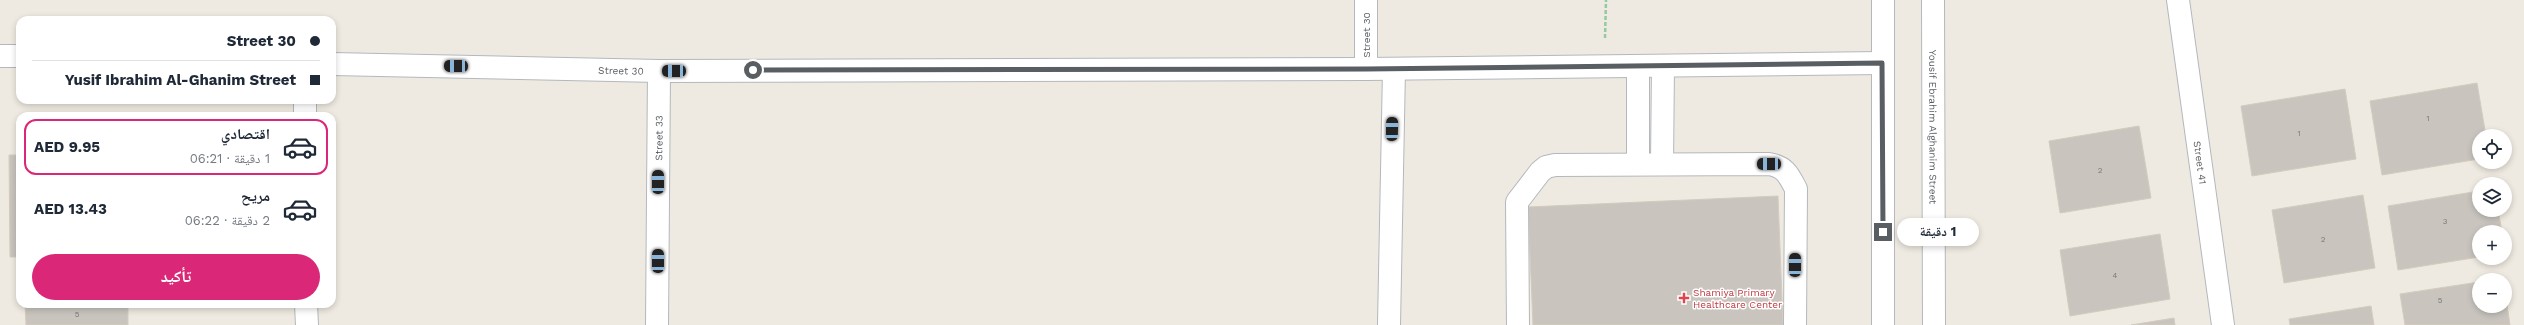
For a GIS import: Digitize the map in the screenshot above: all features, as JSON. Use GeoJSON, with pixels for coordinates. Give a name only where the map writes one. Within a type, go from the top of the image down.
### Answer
{"type":"FeatureCollection","features":[{"type":"Feature","properties":{"kind":"street","name":"Street 30"},"geometry":{"type":"LineString","coordinates":[[1366,0],[1366,69]]}},
{"type":"Feature","properties":{"kind":"street"},"geometry":{"type":"LineString","coordinates":[[1883,0],[1883,325]]}},
{"type":"Feature","properties":{"kind":"street","name":"Yousif Ebrahim Alghanim Street"},"geometry":{"type":"LineString","coordinates":[[1933,0],[1934,325]]}},
{"type":"Feature","properties":{"kind":"street","name":"Street 41"},"geometry":{"type":"LineString","coordinates":[[2178,0],[2223,325]]}},
{"type":"Feature","properties":{"kind":"street"},"geometry":{"type":"LineString","coordinates":[[0,56],[16,56]]}},
{"type":"Feature","properties":{"kind":"street","name":"Street 30"},"geometry":{"type":"LineString","coordinates":[[336,64],[658,71],[1394,69],[1882,63]]}},
{"type":"Feature","properties":{"kind":"street"},"geometry":{"type":"LineString","coordinates":[[1638,66],[1638,164]]}},
{"type":"Feature","properties":{"kind":"street"},"geometry":{"type":"LineString","coordinates":[[1662,164],[1663,66]]}},
{"type":"Feature","properties":{"kind":"street"},"geometry":{"type":"LineString","coordinates":[[1389,325],[1394,69]]}},
{"type":"Feature","properties":{"kind":"street","name":"Street 33"},"geometry":{"type":"LineString","coordinates":[[657,325],[658,71]]}},
{"type":"Feature","properties":{"kind":"street"},"geometry":{"type":"LineString","coordinates":[[1518,325],[1516,208],[1519,197],[1540,172],[1546,168],[1555,165],[1769,164],[1780,166],[1788,173],[1796,189],[1795,325]]}},
{"type":"Feature","properties":{"kind":"street"},"geometry":{"type":"LineString","coordinates":[[306,308],[306,325]]}},
{"type":"Feature","properties":{"kind":"path"},"geometry":{"type":"LineString","coordinates":[[1603,66],[1606,0]]}},
{"type":"Feature","properties":{"kind":"building"},"geometry":{"type":"Polygon","coordinates":[[[2477,83],[2485,129],[2472,129],[2472,160],[2382,175],[2370,101],[2477,83]]]}},
{"type":"Feature","properties":{"kind":"building"},"geometry":{"type":"Polygon","coordinates":[[[2345,89],[2356,159],[2252,176],[2241,106],[2345,89]]]}},
{"type":"Feature","properties":{"kind":"building"},"geometry":{"type":"Polygon","coordinates":[[[2139,126],[2151,198],[2060,213],[2049,141],[2139,126]]]}},
{"type":"Feature","properties":{"kind":"building"},"geometry":{"type":"Polygon","coordinates":[[[9,155],[16,155],[16,257],[10,257],[9,155]]]}},
{"type":"Feature","properties":{"kind":"building"},"geometry":{"type":"Polygon","coordinates":[[[2472,192],[2472,217],[2499,217],[2501,225],[2472,225],[2472,258],[2398,270],[2388,206],[2472,192]]]}},
{"type":"Feature","properties":{"kind":"building"},"geometry":{"type":"Polygon","coordinates":[[[2363,195],[2375,268],[2284,283],[2272,210],[2363,195]]]}},
{"type":"Feature","properties":{"kind":"building"},"geometry":{"type":"Polygon","coordinates":[[[1778,196],[1783,325],[1533,325],[1528,207],[1778,196]]]}},
{"type":"Feature","properties":{"kind":"building"},"geometry":{"type":"Polygon","coordinates":[[[2160,234],[2170,299],[2070,316],[2060,250],[2160,234]]]}},
{"type":"Feature","properties":{"kind":"building"},"geometry":{"type":"Polygon","coordinates":[[[2472,283],[2472,313],[2508,313],[2510,325],[2405,325],[2400,294],[2472,283]]]}},
{"type":"Feature","properties":{"kind":"building"},"geometry":{"type":"Polygon","coordinates":[[[2371,306],[2374,325],[2290,325],[2289,319],[2371,306]]]}},
{"type":"Feature","properties":{"kind":"building"},"geometry":{"type":"Polygon","coordinates":[[[25,308],[128,308],[128,325],[26,325],[25,308]]]}},
{"type":"Feature","properties":{"kind":"building"},"geometry":{"type":"Polygon","coordinates":[[[2174,318],[2175,325],[2131,325],[2174,318]]]}},
{"type":"Feature","properties":{"kind":"place","name":"Shamiya Primary Healthcare Center"},"geometry":{"type":"Point","coordinates":[1684,298]}},
{"type":"Feature","properties":{"kind":"route"},"geometry":{"type":"LineString","coordinates":[[753,70],[1366,69],[1882,63],[1883,232]]}}]}
